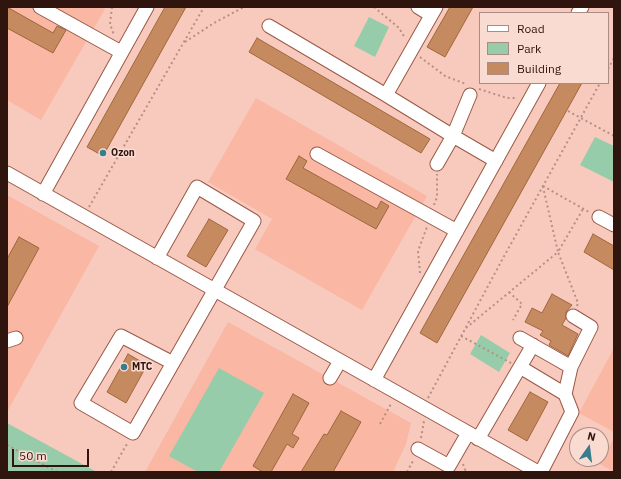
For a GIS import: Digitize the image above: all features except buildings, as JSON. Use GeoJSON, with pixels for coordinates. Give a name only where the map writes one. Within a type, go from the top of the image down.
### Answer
{"type":"FeatureCollection","features":[{"type":"Feature","properties":{"kind":"street"},"geometry":{"type":"LineString","coordinates":[[40,7],[121,52]]}},
{"type":"Feature","properties":{"kind":"street"},"geometry":{"type":"LineString","coordinates":[[43,194],[146,7]]}},
{"type":"Feature","properties":{"kind":"street"},"geometry":{"type":"LineString","coordinates":[[386,95],[434,11],[418,7]]}},
{"type":"Feature","properties":{"kind":"street"},"geometry":{"type":"LineString","coordinates":[[268,26],[496,161]]}},
{"type":"Feature","properties":{"kind":"street"},"geometry":{"type":"LineString","coordinates":[[374,380],[538,84]]}},
{"type":"Feature","properties":{"kind":"street"},"geometry":{"type":"LineString","coordinates":[[437,164],[453,136],[470,95]]}},
{"type":"Feature","properties":{"kind":"street"},"geometry":{"type":"LineString","coordinates":[[317,154],[456,232]]}},
{"type":"Feature","properties":{"kind":"street"},"geometry":{"type":"LineString","coordinates":[[7,173],[539,472],[572,412],[565,394],[571,367],[591,327],[573,316]]}},
{"type":"Feature","properties":{"kind":"street"},"geometry":{"type":"LineString","coordinates":[[157,258],[197,186],[254,220],[214,290],[173,363],[133,433],[81,403],[121,336],[173,363]]}},
{"type":"Feature","properties":{"kind":"street"},"geometry":{"type":"LineString","coordinates":[[599,217],[614,225]]}},
{"type":"Feature","properties":{"kind":"street"},"geometry":{"type":"LineString","coordinates":[[520,338],[571,367]]}},
{"type":"Feature","properties":{"kind":"street"},"geometry":{"type":"LineString","coordinates":[[418,449],[450,466],[473,436],[533,346]]}},
{"type":"Feature","properties":{"kind":"street"},"geometry":{"type":"LineString","coordinates":[[330,378],[340,361]]}},
{"type":"Feature","properties":{"kind":"street"},"geometry":{"type":"LineString","coordinates":[[520,367],[565,394]]}},
{"type":"Feature","properties":{"kind":"path"},"geometry":{"type":"LineString","coordinates":[[112,7],[110,24],[114,36]]}},
{"type":"Feature","properties":{"kind":"path"},"geometry":{"type":"LineString","coordinates":[[84,216],[204,7]]}},
{"type":"Feature","properties":{"kind":"path"},"geometry":{"type":"LineString","coordinates":[[184,42],[214,23],[244,7]]}},
{"type":"Feature","properties":{"kind":"path"},"geometry":{"type":"LineString","coordinates":[[374,7],[400,28],[412,50],[445,76],[507,98]]}},
{"type":"Feature","properties":{"kind":"path"},"geometry":{"type":"LineString","coordinates":[[609,67],[614,58]]}},
{"type":"Feature","properties":{"kind":"path"},"geometry":{"type":"LineString","coordinates":[[407,472],[418,449],[425,423],[423,408],[465,328],[599,84]]}},
{"type":"Feature","properties":{"kind":"path"},"geometry":{"type":"LineString","coordinates":[[568,111],[614,136]]}},
{"type":"Feature","properties":{"kind":"path"},"geometry":{"type":"LineString","coordinates":[[543,186],[599,217]]}},
{"type":"Feature","properties":{"kind":"path"},"geometry":{"type":"LineString","coordinates":[[543,186],[558,252],[578,303],[573,316]]}},
{"type":"Feature","properties":{"kind":"path"},"geometry":{"type":"LineString","coordinates":[[465,328],[558,252],[583,209]]}},
{"type":"Feature","properties":{"kind":"path"},"geometry":{"type":"LineString","coordinates":[[510,292],[522,304],[513,320]]}},
{"type":"Feature","properties":{"kind":"path"},"geometry":{"type":"LineString","coordinates":[[461,336],[475,345],[520,367]]}},
{"type":"Feature","properties":{"kind":"path"},"geometry":{"type":"LineString","coordinates":[[380,424],[394,398]]}},
{"type":"Feature","properties":{"kind":"path"},"geometry":{"type":"LineString","coordinates":[[7,445],[57,472]]}},
{"type":"Feature","properties":{"kind":"path"},"geometry":{"type":"LineString","coordinates":[[111,472],[122,453]]}},
{"type":"Feature","properties":{"kind":"shaded area"},"geometry":{"type":"Polygon","coordinates":[[[7,7],[101,7],[105,9],[41,120],[7,100],[7,7]]]}},
{"type":"Feature","properties":{"kind":"shaded area"},"geometry":{"type":"Polygon","coordinates":[[[256,98],[427,196],[362,310],[255,249],[272,219],[208,182],[256,98]]]}},
{"type":"Feature","properties":{"kind":"shaded area"},"geometry":{"type":"Polygon","coordinates":[[[7,195],[99,246],[7,412],[7,195]]]}},
{"type":"Feature","properties":{"kind":"shaded area"},"geometry":{"type":"Polygon","coordinates":[[[228,322],[411,423],[406,444],[393,472],[145,472],[228,322]]]}},
{"type":"Feature","properties":{"kind":"shaded area"},"geometry":{"type":"Polygon","coordinates":[[[614,348],[614,432],[609,429],[609,427],[605,427],[579,413],[614,348]]]}},
{"type":"Feature","properties":{"kind":"shaded area"},"geometry":{"type":"Polygon","coordinates":[[[614,438],[614,472],[605,467],[609,467],[609,447],[614,438]]]}},
{"type":"Feature","properties":{"kind":"green space"},"geometry":{"type":"Polygon","coordinates":[[[369,17],[389,27],[375,57],[354,46],[369,17]]]}},
{"type":"Feature","properties":{"kind":"green space"},"geometry":{"type":"Polygon","coordinates":[[[595,137],[614,146],[614,182],[580,165],[595,137]]]}},
{"type":"Feature","properties":{"kind":"green space"},"geometry":{"type":"Polygon","coordinates":[[[481,335],[510,353],[499,372],[470,354],[481,335]]]}},
{"type":"Feature","properties":{"kind":"green space"},"geometry":{"type":"Polygon","coordinates":[[[219,368],[264,393],[219,472],[198,472],[169,456],[219,368]]]}},
{"type":"Feature","properties":{"kind":"green space"},"geometry":{"type":"Polygon","coordinates":[[[7,423],[97,472],[7,472],[7,423]]]}},
{"type":"Feature","properties":{"kind":"place","name":"Ozon"},"geometry":{"type":"Point","coordinates":[103,153]}},
{"type":"Feature","properties":{"kind":"place","name":"МТС"},"geometry":{"type":"Point","coordinates":[124,367]}}]}
